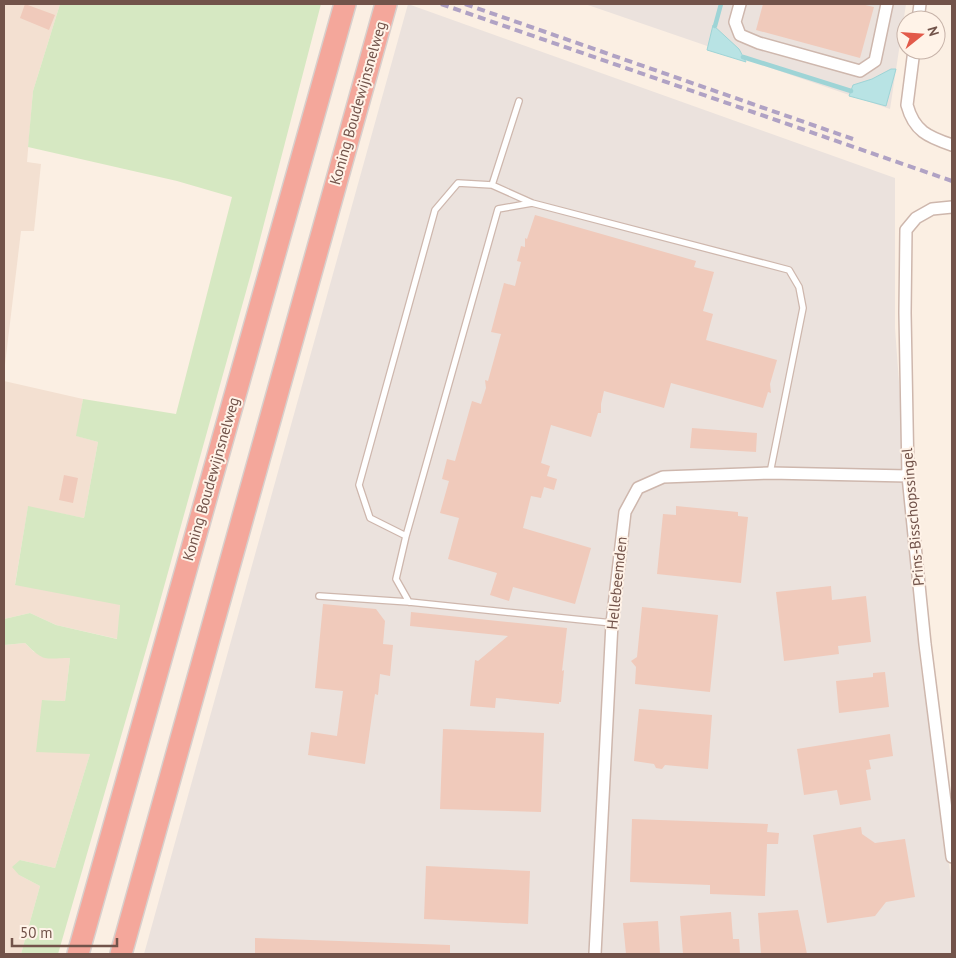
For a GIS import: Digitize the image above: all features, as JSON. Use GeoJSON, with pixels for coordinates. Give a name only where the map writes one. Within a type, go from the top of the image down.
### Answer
{"type":"FeatureCollection","features":[{"type":"Feature","properties":{"kind":"highway","name":"Koning Boudewijnsnelweg"},"geometry":{"type":"LineString","coordinates":[[122,954],[386,4]]}},
{"type":"Feature","properties":{"kind":"highway","name":"Koning Boudewijnsnelweg"},"geometry":{"type":"LineString","coordinates":[[78,954],[342,12]]}},
{"type":"Feature","properties":{"kind":"street"},"geometry":{"type":"LineString","coordinates":[[740,4],[735,22],[740,35],[759,43],[860,71],[875,61],[887,4]]}},
{"type":"Feature","properties":{"kind":"street"},"geometry":{"type":"LineString","coordinates":[[913,60],[907,105],[915,126],[928,135],[952,145]]}},
{"type":"Feature","properties":{"kind":"street","name":"Prins-Bisschopssingel"},"geometry":{"type":"LineString","coordinates":[[952,207],[932,209],[916,218],[906,230],[905,313],[908,476],[925,644],[952,857]]}},
{"type":"Feature","properties":{"kind":"street","name":"Hellebeemden"},"geometry":{"type":"LineString","coordinates":[[595,954],[612,623],[626,512],[638,488],[663,477],[770,473],[908,476]]}},
{"type":"Feature","properties":{"kind":"lane"},"geometry":{"type":"LineString","coordinates":[[492,184],[519,101]]}},
{"type":"Feature","properties":{"kind":"lane"},"geometry":{"type":"LineString","coordinates":[[406,536],[370,518],[359,485],[435,210],[458,183],[492,184],[532,203],[789,270],[799,287],[802,308],[770,473]]}},
{"type":"Feature","properties":{"kind":"lane"},"geometry":{"type":"LineString","coordinates":[[408,602],[396,579],[406,536],[498,209],[532,203]]}},
{"type":"Feature","properties":{"kind":"lane"},"geometry":{"type":"LineString","coordinates":[[319,596],[408,602],[612,623]]}},
{"type":"Feature","properties":{"kind":"shaded area"},"geometry":{"type":"Polygon","coordinates":[[[4,4],[60,4],[33,91],[27,162],[41,164],[34,231],[21,231],[4,373],[4,4]]]}},
{"type":"Feature","properties":{"kind":"shaded area"},"geometry":{"type":"Polygon","coordinates":[[[408,4],[895,178],[895,328],[919,654],[952,885],[952,954],[144,954],[408,4]]]}},
{"type":"Feature","properties":{"kind":"shaded area"},"geometry":{"type":"Polygon","coordinates":[[[585,4],[906,4],[905,10],[896,10],[897,60],[890,109],[585,4]]]}},
{"type":"Feature","properties":{"kind":"shaded area"},"geometry":{"type":"Polygon","coordinates":[[[4,381],[83,399],[77,436],[98,442],[84,518],[28,507],[15,584],[120,604],[118,639],[56,625],[30,613],[4,619],[4,381]]]}},
{"type":"Feature","properties":{"kind":"shaded area"},"geometry":{"type":"Polygon","coordinates":[[[25,643],[34,652],[70,658],[65,701],[43,700],[90,754],[55,868],[20,860],[19,875],[40,886],[21,954],[4,954],[4,645],[25,643]]]}},
{"type":"Feature","properties":{"kind":"green space"},"geometry":{"type":"Polygon","coordinates":[[[60,4],[321,4],[252,270],[157,612],[58,954],[21,954],[40,886],[19,875],[12,867],[20,860],[55,868],[90,754],[36,752],[42,700],[65,701],[70,658],[50,659],[41,657],[25,643],[4,645],[4,619],[30,613],[56,625],[117,639],[120,605],[15,585],[28,506],[84,518],[98,442],[76,436],[83,399],[176,414],[232,197],[177,181],[28,147],[33,91],[60,4]]]}},
{"type":"Feature","properties":{"kind":"water"},"geometry":{"type":"Polygon","coordinates":[[[713,25],[739,49],[746,62],[707,50],[713,25]]]}},
{"type":"Feature","properties":{"kind":"water"},"geometry":{"type":"Polygon","coordinates":[[[891,69],[896,69],[886,106],[849,96],[853,85],[872,79],[891,69]]]}},
{"type":"Feature","properties":{"kind":"building"},"geometry":{"type":"Polygon","coordinates":[[[25,4],[55,15],[49,30],[20,18],[25,4]]]}},
{"type":"Feature","properties":{"kind":"building"},"geometry":{"type":"Polygon","coordinates":[[[763,4],[861,4],[874,7],[860,58],[756,30],[763,4]]]}},
{"type":"Feature","properties":{"kind":"building"},"geometry":{"type":"Polygon","coordinates":[[[535,215],[696,261],[694,267],[714,272],[703,311],[713,314],[706,340],[777,360],[770,384],[771,393],[768,392],[763,408],[671,383],[664,408],[604,391],[601,413],[598,413],[591,437],[551,425],[541,463],[550,466],[547,476],[557,479],[554,490],[544,487],[541,498],[531,496],[523,528],[591,548],[575,604],[513,587],[509,601],[490,595],[497,573],[448,559],[459,518],[440,513],[449,481],[442,479],[447,459],[455,461],[472,401],[481,404],[486,388],[485,380],[488,381],[501,334],[491,332],[504,283],[515,286],[521,262],[517,261],[521,246],[525,247],[525,238],[527,239],[535,215]]]}},
{"type":"Feature","properties":{"kind":"building"},"geometry":{"type":"Polygon","coordinates":[[[692,428],[757,433],[756,452],[690,448],[692,428]]]}},
{"type":"Feature","properties":{"kind":"building"},"geometry":{"type":"Polygon","coordinates":[[[64,475],[78,478],[73,503],[59,500],[64,475]]]}},
{"type":"Feature","properties":{"kind":"building"},"geometry":{"type":"Polygon","coordinates":[[[676,506],[738,512],[738,516],[748,517],[741,583],[657,574],[663,514],[676,515],[676,506]]]}},
{"type":"Feature","properties":{"kind":"building"},"geometry":{"type":"Polygon","coordinates":[[[831,586],[832,600],[866,596],[871,642],[838,646],[839,654],[784,661],[776,592],[831,586]]]}},
{"type":"Feature","properties":{"kind":"building"},"geometry":{"type":"Polygon","coordinates":[[[323,604],[376,609],[385,621],[383,644],[393,645],[390,676],[380,674],[378,695],[375,694],[365,764],[308,755],[311,732],[337,736],[343,691],[315,688],[323,604]]]}},
{"type":"Feature","properties":{"kind":"building"},"geometry":{"type":"Polygon","coordinates":[[[642,607],[718,615],[710,692],[635,684],[636,667],[631,661],[637,657],[642,607]]]}},
{"type":"Feature","properties":{"kind":"building"},"geometry":{"type":"Polygon","coordinates":[[[411,612],[567,628],[562,671],[564,670],[561,702],[559,704],[496,698],[495,708],[470,706],[475,660],[478,661],[508,636],[410,626],[411,612]]]}},
{"type":"Feature","properties":{"kind":"building"},"geometry":{"type":"Polygon","coordinates":[[[885,672],[889,707],[839,713],[836,681],[873,677],[873,673],[885,672]]]}},
{"type":"Feature","properties":{"kind":"building"},"geometry":{"type":"Polygon","coordinates":[[[639,709],[712,715],[708,769],[665,765],[662,769],[656,768],[654,764],[634,761],[639,709]]]}},
{"type":"Feature","properties":{"kind":"building"},"geometry":{"type":"Polygon","coordinates":[[[443,729],[544,733],[541,812],[440,809],[443,729]]]}},
{"type":"Feature","properties":{"kind":"building"},"geometry":{"type":"Polygon","coordinates":[[[890,734],[893,756],[869,760],[871,769],[866,770],[871,800],[840,805],[837,790],[804,795],[797,749],[890,734]]]}},
{"type":"Feature","properties":{"kind":"building"},"geometry":{"type":"Polygon","coordinates":[[[632,819],[768,824],[767,832],[779,833],[778,844],[767,844],[765,896],[710,894],[710,885],[630,882],[632,819]]]}},
{"type":"Feature","properties":{"kind":"building"},"geometry":{"type":"Polygon","coordinates":[[[861,827],[862,834],[875,843],[905,839],[915,897],[886,902],[875,916],[827,923],[813,835],[861,827]]]}},
{"type":"Feature","properties":{"kind":"building"},"geometry":{"type":"Polygon","coordinates":[[[426,866],[530,871],[528,924],[424,919],[426,866]]]}},
{"type":"Feature","properties":{"kind":"building"},"geometry":{"type":"Polygon","coordinates":[[[798,910],[807,954],[761,954],[758,913],[798,910]]]}},
{"type":"Feature","properties":{"kind":"building"},"geometry":{"type":"Polygon","coordinates":[[[731,912],[733,939],[739,939],[740,954],[683,954],[680,916],[731,912]]]}},
{"type":"Feature","properties":{"kind":"building"},"geometry":{"type":"Polygon","coordinates":[[[658,921],[660,954],[626,954],[623,923],[658,921]]]}},
{"type":"Feature","properties":{"kind":"building"},"geometry":{"type":"Polygon","coordinates":[[[255,938],[450,945],[450,954],[255,954],[255,938]]]}},
{"type":"Feature","properties":{"kind":"waterway"},"geometry":{"type":"LineString","coordinates":[[715,26],[721,4]]}},
{"type":"Feature","properties":{"kind":"waterway"},"geometry":{"type":"LineString","coordinates":[[743,57],[851,91]]}},
{"type":"Feature","properties":{"kind":"railway"},"geometry":{"type":"LineString","coordinates":[[441,4],[952,181]]}},
{"type":"Feature","properties":{"kind":"railway"},"geometry":{"type":"LineString","coordinates":[[465,4],[853,139]]}}]}
